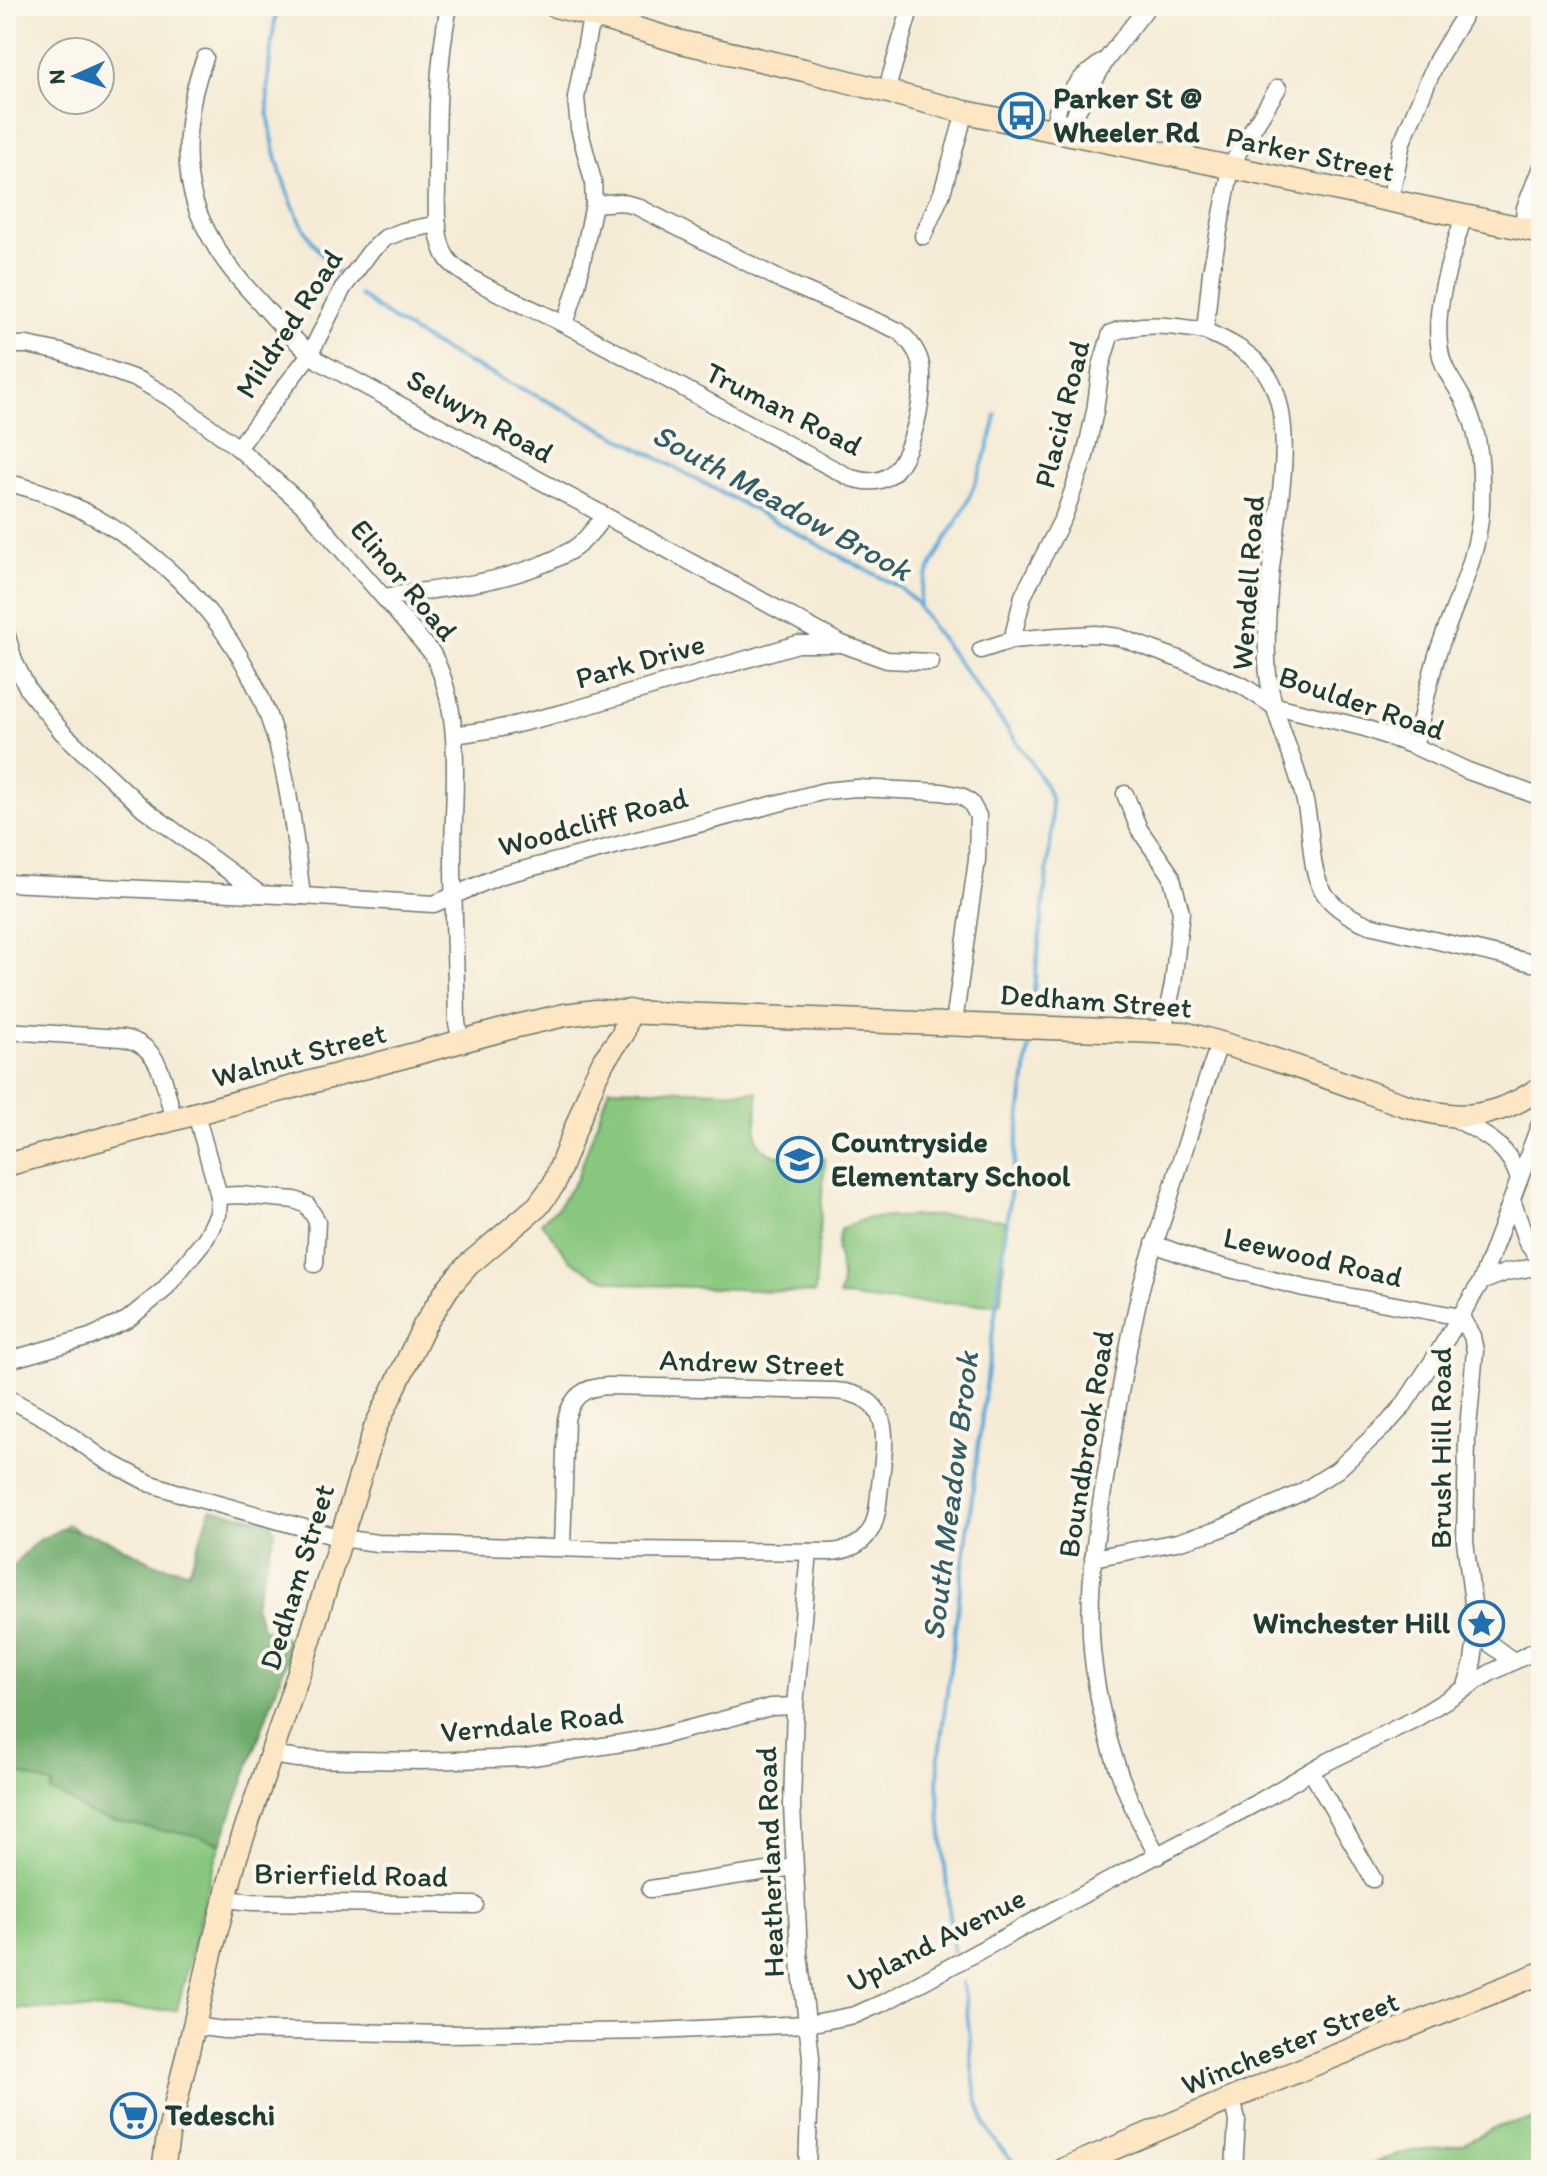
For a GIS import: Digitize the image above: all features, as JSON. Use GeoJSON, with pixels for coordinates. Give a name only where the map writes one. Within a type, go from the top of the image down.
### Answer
{"type":"FeatureCollection","features":[{"type":"Feature","properties":{"kind":"main road","name":"Parker Street"},"geometry":{"type":"LineString","coordinates":[[555,6],[606,12],[681,42],[965,112],[1532,230]]}},
{"type":"Feature","properties":{"kind":"main road","name":"Dedham Street"},"geometry":{"type":"LineString","coordinates":[[163,2170],[168,2136],[236,1857],[301,1666],[375,1428],[431,1312],[457,1276],[538,1206],[554,1184],[604,1060],[619,1011],[1184,1033],[1264,1055],[1421,1110],[1450,1116],[1495,1110],[1519,1102],[1541,1087]]}},
{"type":"Feature","properties":{"kind":"main road","name":"Walnut Street"},"geometry":{"type":"LineString","coordinates":[[6,1165],[549,1018],[619,1011]]}},
{"type":"Feature","properties":{"kind":"main road","name":"Winchester Street"},"geometry":{"type":"LineString","coordinates":[[1062,2170],[1541,1973]]}},
{"type":"Feature","properties":{"kind":"street","name":"Truman Road"},"geometry":{"type":"LineString","coordinates":[[449,6],[443,35],[439,88],[438,224],[443,250],[455,267],[474,281],[565,324],[851,478],[875,481],[889,476],[908,447],[919,409],[923,379],[913,345],[899,331],[783,281],[636,206],[620,202],[594,204]]}},
{"type":"Feature","properties":{"kind":"street"},"geometry":{"type":"LineString","coordinates":[[886,92],[911,6]]}},
{"type":"Feature","properties":{"kind":"street"},"geometry":{"type":"LineString","coordinates":[[1052,130],[1059,105],[1084,76],[1106,60],[1148,6]]}},
{"type":"Feature","properties":{"kind":"street"},"geometry":{"type":"LineString","coordinates":[[1390,201],[1402,142],[1437,60],[1462,19],[1466,6]]}},
{"type":"Feature","properties":{"kind":"street"},"geometry":{"type":"LineString","coordinates":[[565,324],[577,286],[594,204],[593,181],[579,128],[576,98],[589,28],[606,12]]}},
{"type":"Feature","properties":{"kind":"street","name":"Selwyn Road"},"geometry":{"type":"LineString","coordinates":[[205,58],[194,90],[190,115],[190,171],[194,201],[214,245],[240,280],[310,354],[842,644],[887,660],[931,662]]}},
{"type":"Feature","properties":{"kind":"street"},"geometry":{"type":"LineString","coordinates":[[1205,331],[1211,272],[1231,168],[1278,88]]}},
{"type":"Feature","properties":{"kind":"street"},"geometry":{"type":"LineString","coordinates":[[923,236],[942,193],[965,112]]}},
{"type":"Feature","properties":{"kind":"street"},"geometry":{"type":"LineString","coordinates":[[1532,230],[1525,208],[1541,167]]}},
{"type":"Feature","properties":{"kind":"street"},"geometry":{"type":"LineString","coordinates":[[1414,746],[1436,656],[1467,576],[1478,536],[1481,508],[1478,444],[1466,406],[1440,353],[1438,333],[1443,292],[1464,215]]}},
{"type":"Feature","properties":{"kind":"street","name":"Mildred Road"},"geometry":{"type":"LineString","coordinates":[[238,448],[310,354],[343,288],[370,252],[385,238],[438,224]]}},
{"type":"Feature","properties":{"kind":"street","name":"Placid Road"},"geometry":{"type":"LineString","coordinates":[[1012,640],[1023,596],[1064,516],[1085,456],[1101,366],[1111,333],[1143,325],[1205,331]]}},
{"type":"Feature","properties":{"kind":"street","name":"Wendell Road"},"geometry":{"type":"LineString","coordinates":[[1205,331],[1250,356],[1268,375],[1282,417],[1282,498],[1271,569],[1267,662],[1272,705],[1301,781],[1316,876],[1324,895],[1337,909],[1369,925],[1541,965]]}},
{"type":"Feature","properties":{"kind":"street","name":"Elinor Road"},"geometry":{"type":"LineString","coordinates":[[6,345],[27,345],[61,352],[141,381],[174,400],[238,448],[304,506],[432,653],[448,691],[454,735],[453,896],[457,1023],[461,1042]]}},
{"type":"Feature","properties":{"kind":"street"},"geometry":{"type":"LineString","coordinates":[[6,482],[56,498],[109,524],[153,555],[194,592],[222,630],[246,670],[279,750],[293,819],[302,896]]}},
{"type":"Feature","properties":{"kind":"street"},"geometry":{"type":"LineString","coordinates":[[384,597],[490,580],[534,568],[571,551],[604,516]]}},
{"type":"Feature","properties":{"kind":"street"},"geometry":{"type":"LineString","coordinates":[[6,632],[14,661],[29,691],[62,732],[143,808],[260,894]]}},
{"type":"Feature","properties":{"kind":"street","name":"Boulder Road"},"geometry":{"type":"LineString","coordinates":[[981,650],[1012,640],[1096,634],[1119,637],[1243,686],[1272,705],[1365,728],[1468,771],[1541,797]]}},
{"type":"Feature","properties":{"kind":"street","name":"Park Drive"},"geometry":{"type":"LineString","coordinates":[[454,735],[501,728],[566,712],[798,644],[842,644]]}},
{"type":"Feature","properties":{"kind":"street","name":"Woodcliff Road"},"geometry":{"type":"LineString","coordinates":[[6,883],[434,904],[499,876],[825,791],[856,788],[942,792],[961,796],[971,803],[978,816],[977,860],[954,1023]]}},
{"type":"Feature","properties":{"kind":"street"},"geometry":{"type":"LineString","coordinates":[[1125,794],[1139,829],[1171,875],[1181,912],[1173,984],[1163,1031]]}},
{"type":"Feature","properties":{"kind":"street"},"geometry":{"type":"LineString","coordinates":[[6,1031],[122,1038],[139,1042],[157,1062],[174,1120]]}},
{"type":"Feature","properties":{"kind":"street","name":"Boundbrook Road"},"geometry":{"type":"LineString","coordinates":[[1158,1856],[1138,1822],[1122,1782],[1099,1700],[1092,1650],[1093,1558],[1125,1364],[1142,1285],[1220,1042]]}},
{"type":"Feature","properties":{"kind":"street"},"geometry":{"type":"LineString","coordinates":[[6,1361],[103,1333],[139,1312],[164,1290],[206,1238],[218,1214],[219,1196],[196,1114]]}},
{"type":"Feature","properties":{"kind":"street"},"geometry":{"type":"LineString","coordinates":[[1450,1116],[1498,1144],[1510,1157],[1519,1180]]}},
{"type":"Feature","properties":{"kind":"street","name":"Brush Hill Road"},"geometry":{"type":"LineString","coordinates":[[1465,1689],[1477,1634],[1465,1541],[1467,1439],[1475,1351],[1472,1336],[1461,1317],[1481,1282],[1541,1121]]}},
{"type":"Feature","properties":{"kind":"street"},"geometry":{"type":"LineString","coordinates":[[219,1196],[295,1200],[307,1205],[317,1221],[315,1264]]}},
{"type":"Feature","properties":{"kind":"street"},"geometry":{"type":"LineString","coordinates":[[1481,1282],[1541,1264],[1527,1243],[1512,1200]]}},
{"type":"Feature","properties":{"kind":"street","name":"Leewood Road"},"geometry":{"type":"LineString","coordinates":[[1154,1244],[1203,1262],[1304,1288],[1461,1317]]}},
{"type":"Feature","properties":{"kind":"street"},"geometry":{"type":"LineString","coordinates":[[1093,1558],[1177,1542],[1218,1530],[1300,1493],[1337,1470],[1403,1406],[1461,1317]]}},
{"type":"Feature","properties":{"kind":"street","name":"Andrew Street"},"geometry":{"type":"LineString","coordinates":[[6,1397],[50,1421],[102,1458],[149,1483],[341,1538],[377,1543],[562,1548],[840,1551],[855,1547],[867,1536],[875,1519],[885,1443],[883,1424],[876,1408],[863,1397],[836,1391],[608,1386],[583,1391],[571,1403],[566,1419],[562,1548]]}},
{"type":"Feature","properties":{"kind":"street","name":"Heatherland Road"},"geometry":{"type":"LineString","coordinates":[[807,2170],[811,2070],[800,1972],[792,1794],[795,1706],[809,1552]]}},
{"type":"Feature","properties":{"kind":"street"},"geometry":{"type":"LineString","coordinates":[[1477,1634],[1513,1661]]}},
{"type":"Feature","properties":{"kind":"street","name":"Upland Avenue"},"geometry":{"type":"LineString","coordinates":[[194,2026],[224,2030],[449,2034],[690,2030],[808,2024],[847,2017],[887,2001],[1311,1771],[1417,1718],[1513,1661],[1541,1648]]}},
{"type":"Feature","properties":{"kind":"street","name":"Verndale Road"},"geometry":{"type":"LineString","coordinates":[[271,1755],[298,1759],[409,1761],[526,1758],[654,1738],[771,1707],[795,1706]]}},
{"type":"Feature","properties":{"kind":"street"},"geometry":{"type":"LineString","coordinates":[[1311,1771],[1373,1879]]}},
{"type":"Feature","properties":{"kind":"street"},"geometry":{"type":"LineString","coordinates":[[650,1889],[794,1867]]}},
{"type":"Feature","properties":{"kind":"street","name":"Brierfield Road"},"geometry":{"type":"LineString","coordinates":[[225,1899],[475,1905]]}},
{"type":"Feature","properties":{"kind":"street"},"geometry":{"type":"LineString","coordinates":[[1232,2098],[1237,2121],[1234,2170]]}},
{"type":"Feature","properties":{"kind":"green space"},"geometry":{"type":"Polygon","coordinates":[[[609,1088],[758,1092],[756,1132],[760,1146],[766,1152],[785,1157],[825,1158],[815,1293],[628,1284],[596,1276],[570,1260],[541,1222],[558,1207],[577,1179],[609,1088]]]}},
{"type":"Feature","properties":{"kind":"green space"},"geometry":{"type":"Polygon","coordinates":[[[953,1215],[1003,1220],[1006,1229],[1001,1300],[998,1305],[876,1301],[839,1296],[842,1278],[837,1247],[842,1228],[867,1218],[953,1215]]]}},
{"type":"Feature","properties":{"kind":"green space"},"geometry":{"type":"Polygon","coordinates":[[[211,1509],[269,1521],[275,1531],[255,1604],[262,1628],[293,1642],[221,1844],[202,1837],[102,1818],[50,1791],[53,1785],[6,1769],[6,1572],[37,1541],[63,1528],[104,1538],[156,1564],[189,1571],[211,1509]]]}},
{"type":"Feature","properties":{"kind":"green space"},"geometry":{"type":"Polygon","coordinates":[[[67,1524],[284,1655],[210,1877],[177,2010],[6,2009],[6,1581],[67,1524]]]}},
{"type":"Feature","properties":{"kind":"green space"},"geometry":{"type":"Polygon","coordinates":[[[1541,2119],[1541,2170],[1361,2170],[1411,2151],[1464,2144],[1494,2128],[1541,2119]]]}},
{"type":"Feature","properties":{"kind":"waterway","name":"South Meadow Brook"},"geometry":{"type":"LineString","coordinates":[[277,6],[268,90],[274,145],[297,216],[315,246],[337,273]]}},
{"type":"Feature","properties":{"kind":"waterway","name":"South Meadow Brook"},"geometry":{"type":"LineString","coordinates":[[360,295],[387,316],[446,351],[569,411],[899,587],[915,601],[1030,760],[1051,799],[1052,827],[1032,1007]]}},
{"type":"Feature","properties":{"kind":"waterway"},"geometry":{"type":"LineString","coordinates":[[920,604],[924,582],[974,486],[996,415]]}},
{"type":"Feature","properties":{"kind":"waterway","name":"South Meadow Brook"},"geometry":{"type":"LineString","coordinates":[[953,1951],[938,1791],[939,1755],[1029,1047]]}},
{"type":"Feature","properties":{"kind":"waterway","name":"South Meadow Brook"},"geometry":{"type":"LineString","coordinates":[[962,1983],[978,2101],[985,2123],[997,2144],[1015,2163]]}},
{"type":"Feature","properties":{"kind":"place","name":"Parker St @ Wheeler Rd"},"geometry":{"type":"Point","coordinates":[1022,115]}},
{"type":"Feature","properties":{"kind":"place","name":"Countryside Elementary School"},"geometry":{"type":"Point","coordinates":[800,1159]}},
{"type":"Feature","properties":{"kind":"place","name":"Winchester Hill"},"geometry":{"type":"Point","coordinates":[1481,1623]}},
{"type":"Feature","properties":{"kind":"place","name":"Tedeschi"},"geometry":{"type":"Point","coordinates":[134,2115]}}]}
